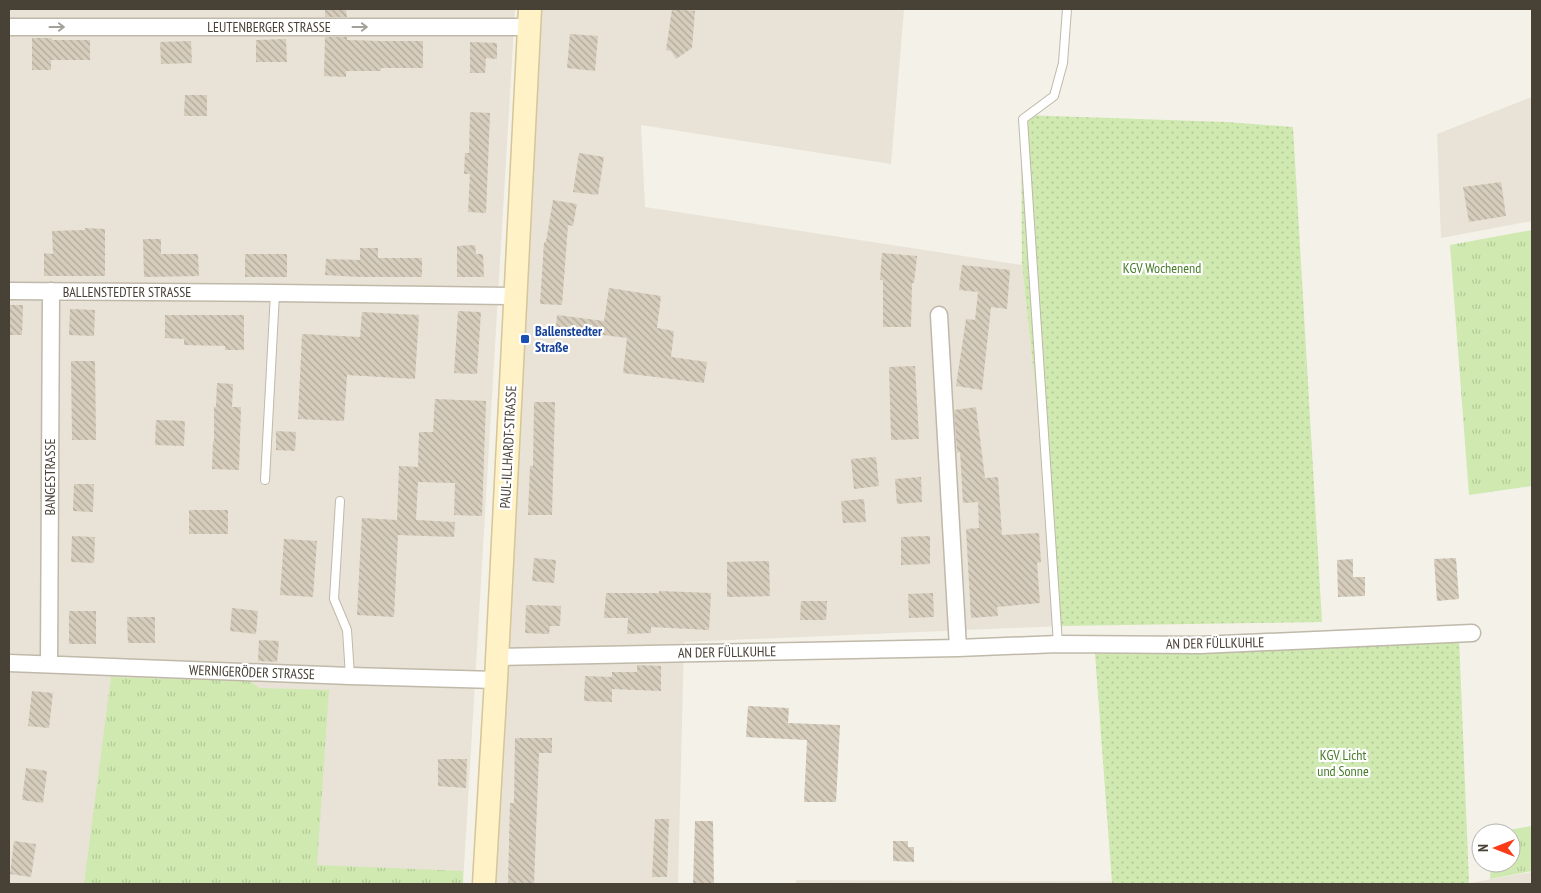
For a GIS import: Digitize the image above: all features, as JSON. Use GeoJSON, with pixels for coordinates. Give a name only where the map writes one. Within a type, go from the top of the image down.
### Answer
{"type":"FeatureCollection","features":[{"type":"Feature","properties":{"kind":"street","name":"LEUTENBERGER STRASSE"},"geometry":{"type":"LineString","coordinates":[[9,27],[529,18]]}},
{"type":"Feature","properties":{"kind":"street","name":"PAUL-ILLHARDT-STRASSE"},"geometry":{"type":"LineString","coordinates":[[484,884],[529,18]]}},
{"type":"Feature","properties":{"kind":"street","name":"BALLENSTEDTER STRASSE"},"geometry":{"type":"LineString","coordinates":[[9,291],[275,292],[516,296]]}},
{"type":"Feature","properties":{"kind":"street","name":"BANGESTRASSE"},"geometry":{"type":"LineString","coordinates":[[49,664],[51,291]]}},
{"type":"Feature","properties":{"kind":"street"},"geometry":{"type":"LineString","coordinates":[[939,315],[958,648]]}},
{"type":"Feature","properties":{"kind":"street","name":"AN DER FÜLLKUHLE"},"geometry":{"type":"LineString","coordinates":[[497,657],[958,648],[1058,644],[1200,645],[1472,633]]}},
{"type":"Feature","properties":{"kind":"street","name":"WERNIGERÖDER STRASSE"},"geometry":{"type":"LineString","coordinates":[[9,664],[496,680]]}},
{"type":"Feature","properties":{"kind":"lane"},"geometry":{"type":"LineString","coordinates":[[1058,644],[1023,119],[1054,96],[1063,62],[1067,9]]}},
{"type":"Feature","properties":{"kind":"lane"},"geometry":{"type":"LineString","coordinates":[[265,480],[275,292]]}},
{"type":"Feature","properties":{"kind":"lane"},"geometry":{"type":"LineString","coordinates":[[340,501],[334,599],[347,630],[350,676]]}},
{"type":"Feature","properties":{"kind":"shaded area"},"geometry":{"type":"Polygon","coordinates":[[[9,9],[515,9],[463,884],[9,884],[9,9]]]}},
{"type":"Feature","properties":{"kind":"shaded area"},"geometry":{"type":"Polygon","coordinates":[[[541,9],[904,9],[891,164],[641,125],[645,207],[1022,265],[1061,626],[684,642],[678,884],[480,884],[541,9]]]}},
{"type":"Feature","properties":{"kind":"shaded area"},"geometry":{"type":"Polygon","coordinates":[[[1532,97],[1532,221],[1441,238],[1437,134],[1532,97]]]}},
{"type":"Feature","properties":{"kind":"shaded area"},"geometry":{"type":"Polygon","coordinates":[[[1532,872],[1532,884],[796,884],[796,880],[1469,883],[1532,872]]]}},
{"type":"Feature","properties":{"kind":"green space","name":"KGV Wochenend"},"geometry":{"type":"Polygon","coordinates":[[[1021,115],[1227,122],[1293,127],[1322,622],[1061,626],[1022,265],[1021,115]]]}},
{"type":"Feature","properties":{"kind":"green space"},"geometry":{"type":"Polygon","coordinates":[[[1532,230],[1532,486],[1469,495],[1450,245],[1532,230]]]}},
{"type":"Feature","properties":{"kind":"green space","name":"KGV Licht und Sonne"},"geometry":{"type":"Polygon","coordinates":[[[1459,637],[1469,883],[1112,883],[1095,654],[1459,637]]]}},
{"type":"Feature","properties":{"kind":"green space"},"geometry":{"type":"Polygon","coordinates":[[[111,677],[250,681],[259,688],[329,690],[317,865],[463,871],[463,884],[84,884],[111,677]]]}},
{"type":"Feature","properties":{"kind":"green space"},"geometry":{"type":"Polygon","coordinates":[[[1532,826],[1532,871],[1490,879],[1490,873],[1521,873],[1521,828],[1532,826]]]}},
{"type":"Feature","properties":{"kind":"building"},"geometry":{"type":"Polygon","coordinates":[[[325,9],[346,9],[347,17],[325,17],[325,9]]]}},
{"type":"Feature","properties":{"kind":"building"},"geometry":{"type":"Polygon","coordinates":[[[672,9],[695,11],[692,48],[676,59],[671,51],[666,50],[672,9]]]}},
{"type":"Feature","properties":{"kind":"building"},"geometry":{"type":"Polygon","coordinates":[[[570,34],[598,36],[595,71],[567,68],[570,34]]]}},
{"type":"Feature","properties":{"kind":"building"},"geometry":{"type":"Polygon","coordinates":[[[325,37],[347,37],[347,40],[423,41],[423,68],[381,68],[381,71],[346,71],[346,77],[324,76],[325,37]]]}},
{"type":"Feature","properties":{"kind":"building"},"geometry":{"type":"Polygon","coordinates":[[[32,38],[90,40],[90,60],[51,60],[51,70],[32,70],[32,38]]]}},
{"type":"Feature","properties":{"kind":"building"},"geometry":{"type":"Polygon","coordinates":[[[286,39],[287,62],[256,62],[256,40],[286,39]]]}},
{"type":"Feature","properties":{"kind":"building"},"geometry":{"type":"Polygon","coordinates":[[[191,41],[192,63],[161,64],[160,42],[191,41]]]}},
{"type":"Feature","properties":{"kind":"building"},"geometry":{"type":"Polygon","coordinates":[[[470,42],[497,43],[497,59],[486,58],[485,73],[470,73],[470,42]]]}},
{"type":"Feature","properties":{"kind":"building"},"geometry":{"type":"Polygon","coordinates":[[[185,95],[207,95],[207,116],[184,116],[185,95]]]}},
{"type":"Feature","properties":{"kind":"building"},"geometry":{"type":"Polygon","coordinates":[[[470,112],[490,113],[486,213],[468,212],[470,174],[464,174],[465,153],[469,153],[470,112]]]}},
{"type":"Feature","properties":{"kind":"building"},"geometry":{"type":"Polygon","coordinates":[[[579,153],[604,157],[598,195],[573,192],[579,153]]]}},
{"type":"Feature","properties":{"kind":"building"},"geometry":{"type":"Polygon","coordinates":[[[1501,182],[1506,216],[1469,222],[1463,187],[1501,182]]]}},
{"type":"Feature","properties":{"kind":"building"},"geometry":{"type":"Polygon","coordinates":[[[553,200],[577,204],[573,226],[568,225],[562,305],[540,304],[544,242],[546,242],[553,200]]]}},
{"type":"Feature","properties":{"kind":"building"},"geometry":{"type":"Polygon","coordinates":[[[85,228],[105,229],[105,276],[44,276],[44,253],[53,254],[52,231],[85,230],[85,228]]]}},
{"type":"Feature","properties":{"kind":"building"},"geometry":{"type":"Polygon","coordinates":[[[143,239],[161,239],[161,254],[198,254],[199,276],[144,277],[143,239]]]}},
{"type":"Feature","properties":{"kind":"building"},"geometry":{"type":"Polygon","coordinates":[[[475,245],[476,254],[483,254],[484,277],[457,277],[457,246],[475,245]]]}},
{"type":"Feature","properties":{"kind":"building"},"geometry":{"type":"Polygon","coordinates":[[[360,248],[378,248],[378,258],[422,258],[422,277],[325,275],[326,259],[360,260],[360,248]]]}},
{"type":"Feature","properties":{"kind":"building"},"geometry":{"type":"Polygon","coordinates":[[[882,253],[917,256],[914,283],[912,283],[911,327],[883,327],[883,280],[880,280],[882,253]]]}},
{"type":"Feature","properties":{"kind":"building"},"geometry":{"type":"Polygon","coordinates":[[[245,254],[287,254],[287,277],[245,277],[245,254]]]}},
{"type":"Feature","properties":{"kind":"building"},"geometry":{"type":"Polygon","coordinates":[[[962,265],[1010,270],[1007,309],[991,307],[982,390],[956,386],[966,319],[975,320],[978,292],[959,290],[962,265]]]}},
{"type":"Feature","properties":{"kind":"building"},"geometry":{"type":"Polygon","coordinates":[[[609,288],[661,296],[657,328],[674,331],[671,357],[707,362],[704,383],[623,373],[627,338],[556,329],[557,315],[604,321],[609,288]]]}},
{"type":"Feature","properties":{"kind":"building"},"geometry":{"type":"Polygon","coordinates":[[[9,305],[23,305],[22,335],[9,335],[9,305]]]}},
{"type":"Feature","properties":{"kind":"building"},"geometry":{"type":"Polygon","coordinates":[[[70,309],[95,310],[94,336],[69,335],[70,309]]]}},
{"type":"Feature","properties":{"kind":"building"},"geometry":{"type":"Polygon","coordinates":[[[458,311],[481,312],[477,374],[454,373],[458,311]]]}},
{"type":"Feature","properties":{"kind":"building"},"geometry":{"type":"Polygon","coordinates":[[[362,312],[419,315],[415,379],[347,375],[344,421],[298,419],[302,334],[360,337],[362,312]]]}},
{"type":"Feature","properties":{"kind":"building"},"geometry":{"type":"Polygon","coordinates":[[[165,315],[244,315],[244,350],[225,350],[225,346],[184,345],[184,339],[165,338],[165,315]]]}},
{"type":"Feature","properties":{"kind":"building"},"geometry":{"type":"Polygon","coordinates":[[[71,361],[95,361],[96,440],[72,440],[71,361]]]}},
{"type":"Feature","properties":{"kind":"building"},"geometry":{"type":"Polygon","coordinates":[[[915,366],[919,439],[891,440],[889,367],[915,366]]]}},
{"type":"Feature","properties":{"kind":"building"},"geometry":{"type":"Polygon","coordinates":[[[217,383],[233,384],[232,407],[241,407],[239,470],[212,469],[214,407],[216,407],[217,383]]]}},
{"type":"Feature","properties":{"kind":"building"},"geometry":{"type":"Polygon","coordinates":[[[435,399],[486,401],[482,516],[454,515],[455,483],[418,482],[416,520],[455,522],[454,537],[398,535],[394,617],[357,615],[362,518],[397,520],[399,466],[418,467],[419,432],[433,432],[435,399]]]}},
{"type":"Feature","properties":{"kind":"building"},"geometry":{"type":"Polygon","coordinates":[[[534,402],[555,402],[552,515],[528,515],[530,466],[533,466],[534,402]]]}},
{"type":"Feature","properties":{"kind":"building"},"geometry":{"type":"Polygon","coordinates":[[[976,407],[985,478],[998,477],[1002,535],[1039,533],[1041,562],[1037,563],[1040,603],[997,607],[998,616],[971,618],[966,529],[979,528],[978,502],[963,503],[960,452],[957,453],[954,410],[976,407]]]}},
{"type":"Feature","properties":{"kind":"building"},"geometry":{"type":"Polygon","coordinates":[[[156,420],[185,421],[184,446],[155,445],[156,420]]]}},
{"type":"Feature","properties":{"kind":"building"},"geometry":{"type":"Polygon","coordinates":[[[276,431],[296,432],[295,451],[276,450],[276,431]]]}},
{"type":"Feature","properties":{"kind":"building"},"geometry":{"type":"Polygon","coordinates":[[[876,457],[879,486],[854,489],[851,459],[876,457]]]}},
{"type":"Feature","properties":{"kind":"building"},"geometry":{"type":"Polygon","coordinates":[[[921,477],[922,502],[897,504],[895,479],[921,477]]]}},
{"type":"Feature","properties":{"kind":"building"},"geometry":{"type":"Polygon","coordinates":[[[74,484],[94,484],[93,512],[73,511],[74,484]]]}},
{"type":"Feature","properties":{"kind":"building"},"geometry":{"type":"Polygon","coordinates":[[[864,499],[866,522],[843,523],[841,501],[864,499]]]}},
{"type":"Feature","properties":{"kind":"building"},"geometry":{"type":"Polygon","coordinates":[[[189,510],[228,510],[228,534],[189,534],[189,510]]]}},
{"type":"Feature","properties":{"kind":"building"},"geometry":{"type":"Polygon","coordinates":[[[72,536],[95,537],[94,563],[71,562],[72,536]]]}},
{"type":"Feature","properties":{"kind":"building"},"geometry":{"type":"Polygon","coordinates":[[[930,536],[930,564],[901,565],[901,537],[930,536]]]}},
{"type":"Feature","properties":{"kind":"building"},"geometry":{"type":"Polygon","coordinates":[[[284,539],[317,541],[313,597],[280,595],[284,539]]]}},
{"type":"Feature","properties":{"kind":"building"},"geometry":{"type":"Polygon","coordinates":[[[534,558],[556,560],[554,583],[532,581],[534,558]]]}},
{"type":"Feature","properties":{"kind":"building"},"geometry":{"type":"Polygon","coordinates":[[[1456,558],[1459,599],[1437,601],[1434,559],[1456,558]]]}},
{"type":"Feature","properties":{"kind":"building"},"geometry":{"type":"Polygon","coordinates":[[[1353,559],[1353,577],[1365,577],[1365,596],[1338,597],[1337,560],[1353,559]]]}},
{"type":"Feature","properties":{"kind":"building"},"geometry":{"type":"Polygon","coordinates":[[[769,561],[770,596],[727,597],[727,562],[769,561]]]}},
{"type":"Feature","properties":{"kind":"building"},"geometry":{"type":"Polygon","coordinates":[[[659,591],[711,593],[709,630],[651,627],[651,633],[627,634],[628,618],[604,618],[606,593],[659,593],[659,591]]]}},
{"type":"Feature","properties":{"kind":"building"},"geometry":{"type":"Polygon","coordinates":[[[933,593],[934,617],[909,618],[908,594],[933,593]]]}},
{"type":"Feature","properties":{"kind":"building"},"geometry":{"type":"Polygon","coordinates":[[[801,601],[827,601],[826,620],[800,620],[801,601]]]}},
{"type":"Feature","properties":{"kind":"building"},"geometry":{"type":"Polygon","coordinates":[[[526,605],[561,606],[560,626],[550,626],[549,634],[525,633],[526,605]]]}},
{"type":"Feature","properties":{"kind":"building"},"geometry":{"type":"Polygon","coordinates":[[[232,608],[258,611],[256,634],[230,631],[232,608]]]}},
{"type":"Feature","properties":{"kind":"building"},"geometry":{"type":"Polygon","coordinates":[[[69,611],[96,611],[96,644],[69,644],[69,611]]]}},
{"type":"Feature","properties":{"kind":"building"},"geometry":{"type":"Polygon","coordinates":[[[127,617],[155,617],[155,643],[128,643],[127,617]]]}},
{"type":"Feature","properties":{"kind":"building"},"geometry":{"type":"Polygon","coordinates":[[[259,640],[279,641],[277,662],[258,661],[259,640]]]}},
{"type":"Feature","properties":{"kind":"building"},"geometry":{"type":"Polygon","coordinates":[[[637,665],[661,666],[661,691],[612,689],[612,672],[637,672],[637,665]]]}},
{"type":"Feature","properties":{"kind":"building"},"geometry":{"type":"Polygon","coordinates":[[[585,676],[612,677],[612,702],[584,701],[585,676]]]}},
{"type":"Feature","properties":{"kind":"building"},"geometry":{"type":"Polygon","coordinates":[[[32,691],[53,693],[49,728],[28,726],[32,691]]]}},
{"type":"Feature","properties":{"kind":"building"},"geometry":{"type":"Polygon","coordinates":[[[748,706],[789,708],[788,723],[840,725],[836,802],[804,802],[807,740],[746,737],[748,706]]]}},
{"type":"Feature","properties":{"kind":"building"},"geometry":{"type":"Polygon","coordinates":[[[515,738],[552,738],[552,753],[539,753],[534,884],[508,884],[510,803],[514,803],[515,738]]]}},
{"type":"Feature","properties":{"kind":"building"},"geometry":{"type":"Polygon","coordinates":[[[438,759],[467,759],[466,788],[438,786],[438,759]]]}},
{"type":"Feature","properties":{"kind":"building"},"geometry":{"type":"Polygon","coordinates":[[[26,768],[47,771],[43,803],[22,800],[26,768]]]}},
{"type":"Feature","properties":{"kind":"building"},"geometry":{"type":"Polygon","coordinates":[[[655,819],[669,819],[667,877],[652,877],[655,819]]]}},
{"type":"Feature","properties":{"kind":"building"},"geometry":{"type":"Polygon","coordinates":[[[695,821],[713,821],[714,884],[693,884],[695,821]]]}},
{"type":"Feature","properties":{"kind":"building"},"geometry":{"type":"Polygon","coordinates":[[[14,841],[36,844],[31,877],[10,874],[14,841]]]}},
{"type":"Feature","properties":{"kind":"building"},"geometry":{"type":"Polygon","coordinates":[[[893,841],[908,841],[908,847],[914,847],[914,862],[893,861],[893,841]]]}},
{"type":"Feature","properties":{"kind":"place","name":"Ballenstedter Straße"},"geometry":{"type":"Point","coordinates":[525,339]}}]}
